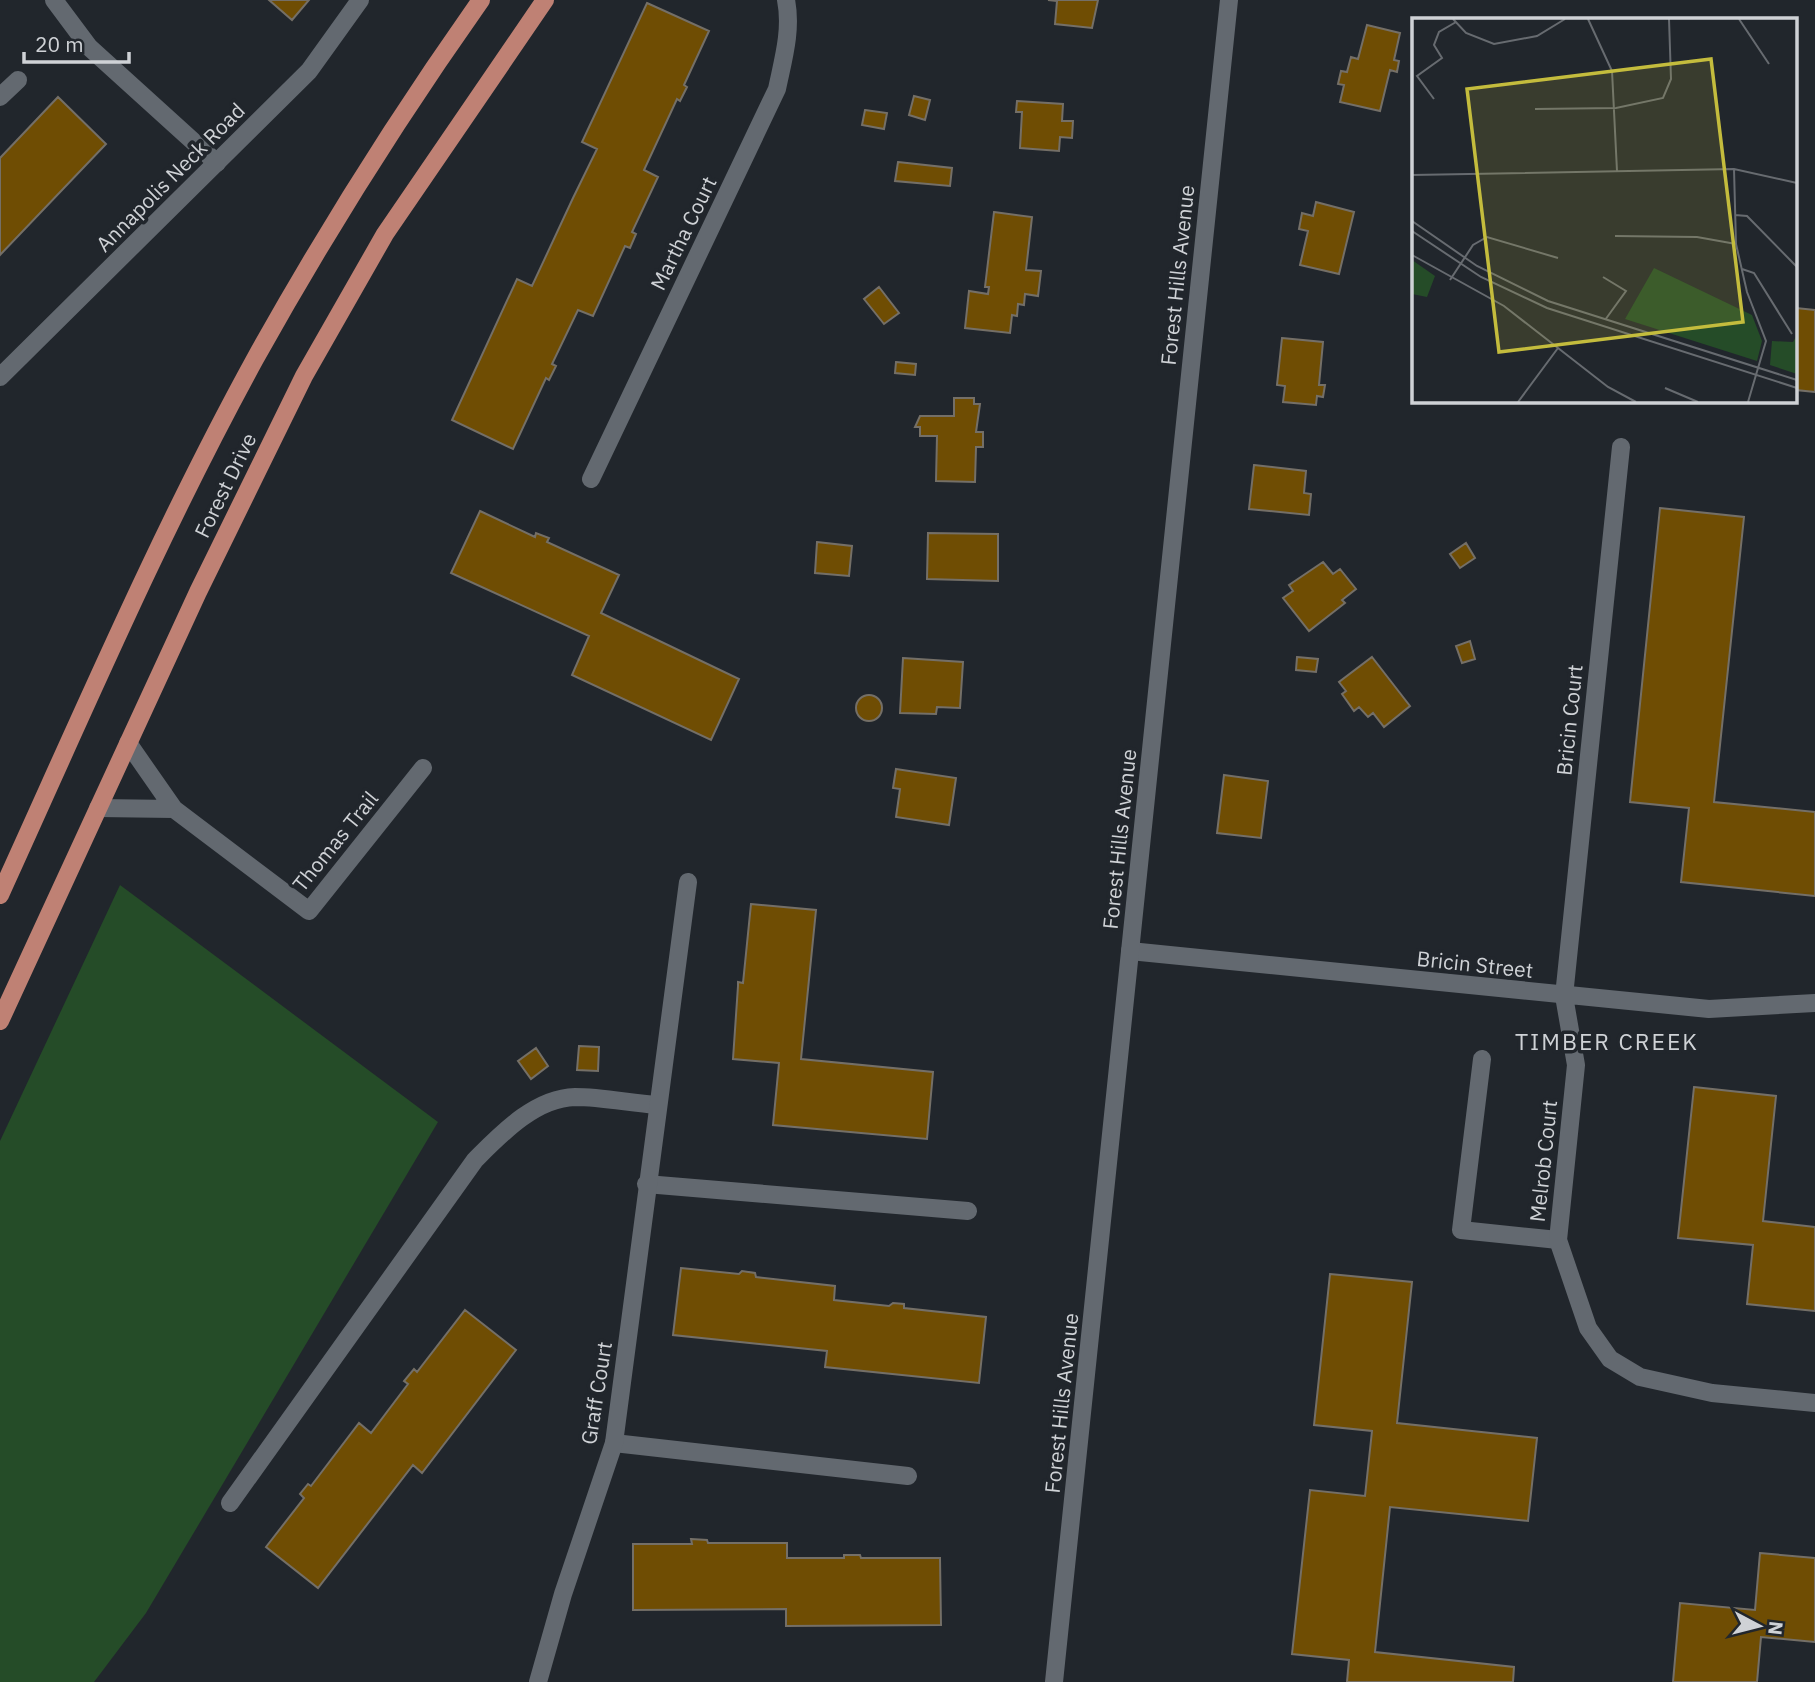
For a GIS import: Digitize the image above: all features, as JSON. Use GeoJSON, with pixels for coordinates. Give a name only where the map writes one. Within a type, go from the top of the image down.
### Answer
{"type":"FeatureCollection","features":[{"type":"Feature","properties":{"kind":"main road","name":"Forest Drive"},"geometry":{"type":"LineString","coordinates":[[0,895],[167,532],[254,361],[323,241],[410,102],[481,0]]}},
{"type":"Feature","properties":{"kind":"main road","name":"Forest Drive"},"geometry":{"type":"LineString","coordinates":[[0,1021],[198,592],[304,376],[385,234],[545,0]]}},
{"type":"Feature","properties":{"kind":"street"},"geometry":{"type":"LineString","coordinates":[[54,0],[89,47],[217,163]]}},
{"type":"Feature","properties":{"kind":"street","name":"Annapolis Neck Road"},"geometry":{"type":"LineString","coordinates":[[0,377],[309,71],[360,0]]}},
{"type":"Feature","properties":{"kind":"street","name":"Martha Court"},"geometry":{"type":"LineString","coordinates":[[591,479],[777,89],[786,45],[789,14],[786,0]]}},
{"type":"Feature","properties":{"kind":"street","name":"Forest Hills Avenue"},"geometry":{"type":"LineString","coordinates":[[1054,1682],[1229,0]]}},
{"type":"Feature","properties":{"kind":"street"},"geometry":{"type":"LineString","coordinates":[[0,97],[18,80]]}},
{"type":"Feature","properties":{"kind":"street","name":"Bricin Court"},"geometry":{"type":"LineString","coordinates":[[1564,996],[1620,447]]}},
{"type":"Feature","properties":{"kind":"street","name":"Thomas Trail"},"geometry":{"type":"LineString","coordinates":[[128,743],[174,810],[309,911],[423,768]]}},
{"type":"Feature","properties":{"kind":"street"},"geometry":{"type":"LineString","coordinates":[[98,808],[174,810]]}},
{"type":"Feature","properties":{"kind":"street","name":"Graff Court"},"geometry":{"type":"LineString","coordinates":[[538,1682],[563,1594],[614,1443],[646,1184],[688,882]]}},
{"type":"Feature","properties":{"kind":"street","name":"Bricin Street"},"geometry":{"type":"LineString","coordinates":[[1130,951],[1709,1009],[1815,1003]]}},
{"type":"Feature","properties":{"kind":"street","name":"Melrob Court"},"geometry":{"type":"LineString","coordinates":[[1564,996],[1576,1065],[1558,1240],[1588,1328],[1609,1359],[1640,1377],[1700,1390],[1815,1403]]}},
{"type":"Feature","properties":{"kind":"street"},"geometry":{"type":"LineString","coordinates":[[1482,1059],[1461,1230],[1558,1240]]}},
{"type":"Feature","properties":{"kind":"street"},"geometry":{"type":"LineString","coordinates":[[230,1503],[475,1160],[502,1133],[542,1105],[573,1097],[657,1105]]}},
{"type":"Feature","properties":{"kind":"street"},"geometry":{"type":"LineString","coordinates":[[646,1184],[968,1211]]}},
{"type":"Feature","properties":{"kind":"street"},"geometry":{"type":"LineString","coordinates":[[614,1443],[908,1476]]}},
{"type":"Feature","properties":{"kind":"green space"},"geometry":{"type":"Polygon","coordinates":[[[120,885],[438,1122],[146,1613],[94,1682],[0,1682],[0,1141],[120,885]]]}},
{"type":"Feature","properties":{"kind":"building"},"geometry":{"type":"Polygon","coordinates":[[[269,0],[309,0],[292,20],[269,0]]]}},
{"type":"Feature","properties":{"kind":"building"},"geometry":{"type":"Polygon","coordinates":[[[1048,0],[1098,0],[1092,28],[1055,24],[1057,1],[1048,0]]]}},
{"type":"Feature","properties":{"kind":"building"},"geometry":{"type":"Polygon","coordinates":[[[647,3],[709,31],[684,85],[687,87],[680,101],[677,99],[644,170],[658,177],[632,232],[636,234],[630,248],[625,246],[593,316],[578,310],[552,364],[556,366],[549,380],[546,378],[513,449],[452,420],[517,279],[532,286],[597,149],[582,142],[647,3]]]}},
{"type":"Feature","properties":{"kind":"building"},"geometry":{"type":"Polygon","coordinates":[[[1367,25],[1400,33],[1394,60],[1399,61],[1397,72],[1390,70],[1380,111],[1340,102],[1344,85],[1338,84],[1341,71],[1347,72],[1351,57],[1358,59],[1367,25]]]}},
{"type":"Feature","properties":{"kind":"building"},"geometry":{"type":"Polygon","coordinates":[[[914,96],[930,100],[925,120],[909,115],[914,96]]]}},
{"type":"Feature","properties":{"kind":"building"},"geometry":{"type":"Polygon","coordinates":[[[58,97],[106,144],[0,255],[0,158],[58,97]]]}},
{"type":"Feature","properties":{"kind":"building"},"geometry":{"type":"Polygon","coordinates":[[[1017,101],[1063,104],[1062,121],[1073,121],[1072,138],[1060,137],[1059,151],[1020,148],[1022,112],[1016,112],[1017,101]]]}},
{"type":"Feature","properties":{"kind":"building"},"geometry":{"type":"Polygon","coordinates":[[[865,110],[887,113],[884,129],[862,125],[865,110]]]}},
{"type":"Feature","properties":{"kind":"building"},"geometry":{"type":"Polygon","coordinates":[[[898,162],[952,168],[950,186],[895,181],[898,162]]]}},
{"type":"Feature","properties":{"kind":"building"},"geometry":{"type":"Polygon","coordinates":[[[1316,202],[1354,212],[1339,274],[1300,265],[1308,231],[1299,229],[1302,213],[1313,216],[1316,202]]]}},
{"type":"Feature","properties":{"kind":"building"},"geometry":{"type":"Polygon","coordinates":[[[994,212],[1032,217],[1026,270],[1041,271],[1038,296],[1025,294],[1024,305],[1018,304],[1017,316],[1012,315],[1010,333],[965,328],[969,291],[988,294],[989,287],[985,287],[994,212]]]}},
{"type":"Feature","properties":{"kind":"building"},"geometry":{"type":"Polygon","coordinates":[[[879,287],[899,313],[884,324],[864,299],[879,287]]]}},
{"type":"Feature","properties":{"kind":"building"},"geometry":{"type":"Polygon","coordinates":[[[1798,308],[1815,310],[1815,392],[1798,390],[1798,308]]]}},
{"type":"Feature","properties":{"kind":"building"},"geometry":{"type":"Polygon","coordinates":[[[1282,338],[1323,342],[1319,385],[1325,385],[1323,397],[1317,396],[1316,405],[1283,402],[1285,386],[1277,385],[1282,338]]]}},
{"type":"Feature","properties":{"kind":"building"},"geometry":{"type":"Polygon","coordinates":[[[896,362],[916,364],[915,375],[895,373],[896,362]]]}},
{"type":"Feature","properties":{"kind":"building"},"geometry":{"type":"Polygon","coordinates":[[[954,398],[974,398],[974,404],[980,404],[976,432],[983,432],[983,447],[976,447],[975,482],[936,481],[937,436],[920,436],[920,427],[915,427],[920,416],[954,416],[954,398]]]}},
{"type":"Feature","properties":{"kind":"building"},"geometry":{"type":"Polygon","coordinates":[[[1254,465],[1306,471],[1304,493],[1311,494],[1309,515],[1249,509],[1254,465]]]}},
{"type":"Feature","properties":{"kind":"building"},"geometry":{"type":"Polygon","coordinates":[[[1660,508],[1744,517],[1714,802],[1815,812],[1815,896],[1681,882],[1689,808],[1630,802],[1660,508]]]}},
{"type":"Feature","properties":{"kind":"building"},"geometry":{"type":"Polygon","coordinates":[[[480,511],[535,537],[536,533],[549,538],[547,542],[619,575],[601,613],[739,679],[711,740],[572,675],[589,636],[451,573],[480,511]]]}},
{"type":"Feature","properties":{"kind":"building"},"geometry":{"type":"Polygon","coordinates":[[[928,533],[998,534],[998,581],[927,579],[928,533]]]}},
{"type":"Feature","properties":{"kind":"building"},"geometry":{"type":"Polygon","coordinates":[[[817,542],[852,546],[849,576],[815,573],[817,542]]]}},
{"type":"Feature","properties":{"kind":"building"},"geometry":{"type":"Polygon","coordinates":[[[1466,543],[1475,558],[1460,568],[1450,554],[1466,543]]]}},
{"type":"Feature","properties":{"kind":"building"},"geometry":{"type":"Polygon","coordinates":[[[1323,562],[1333,574],[1340,569],[1356,589],[1342,600],[1345,603],[1309,631],[1283,598],[1293,591],[1289,585],[1323,562]]]}},
{"type":"Feature","properties":{"kind":"building"},"geometry":{"type":"Polygon","coordinates":[[[1470,641],[1475,659],[1462,663],[1456,646],[1470,641]]]}},
{"type":"Feature","properties":{"kind":"building"},"geometry":{"type":"Polygon","coordinates":[[[1297,657],[1318,659],[1316,672],[1296,670],[1297,657]]]}},
{"type":"Feature","properties":{"kind":"building"},"geometry":{"type":"Polygon","coordinates":[[[1372,657],[1410,706],[1384,727],[1373,713],[1368,717],[1359,707],[1354,711],[1342,694],[1346,691],[1339,682],[1372,657]]]}},
{"type":"Feature","properties":{"kind":"building"},"geometry":{"type":"Polygon","coordinates":[[[903,658],[963,662],[960,708],[937,707],[936,714],[900,713],[903,658]]]}},
{"type":"Feature","properties":{"kind":"building"},"geometry":{"type":"Polygon","coordinates":[[[869,695],[878,699],[882,708],[878,717],[869,721],[860,717],[856,708],[860,699],[869,695]]]}},
{"type":"Feature","properties":{"kind":"building"},"geometry":{"type":"Polygon","coordinates":[[[896,769],[956,778],[949,825],[896,817],[900,789],[893,788],[896,769]]]}},
{"type":"Feature","properties":{"kind":"building"},"geometry":{"type":"Polygon","coordinates":[[[1224,775],[1268,781],[1261,838],[1217,833],[1224,775]]]}},
{"type":"Feature","properties":{"kind":"building"},"geometry":{"type":"Polygon","coordinates":[[[751,904],[816,910],[801,1059],[933,1072],[927,1139],[773,1125],[779,1063],[733,1059],[738,982],[743,983],[751,904]]]}},
{"type":"Feature","properties":{"kind":"building"},"geometry":{"type":"Polygon","coordinates":[[[579,1046],[599,1047],[598,1071],[577,1070],[579,1046]]]}},
{"type":"Feature","properties":{"kind":"building"},"geometry":{"type":"Polygon","coordinates":[[[536,1048],[548,1066],[531,1079],[518,1061],[536,1048]]]}},
{"type":"Feature","properties":{"kind":"building"},"geometry":{"type":"Polygon","coordinates":[[[1694,1087],[1776,1096],[1763,1221],[1815,1227],[1815,1311],[1747,1304],[1753,1245],[1678,1238],[1694,1087]]]}},
{"type":"Feature","properties":{"kind":"building"},"geometry":{"type":"Polygon","coordinates":[[[681,1268],[739,1274],[742,1271],[755,1273],[756,1277],[835,1286],[834,1300],[889,1306],[893,1303],[904,1304],[904,1308],[986,1317],[979,1383],[825,1367],[827,1351],[673,1335],[681,1268]]]}},
{"type":"Feature","properties":{"kind":"building"},"geometry":{"type":"Polygon","coordinates":[[[1330,1274],[1412,1282],[1397,1423],[1537,1438],[1528,1521],[1390,1507],[1375,1652],[1514,1667],[1513,1682],[1347,1682],[1349,1660],[1292,1654],[1310,1490],[1365,1496],[1372,1431],[1314,1425],[1330,1274]]]}},
{"type":"Feature","properties":{"kind":"building"},"geometry":{"type":"Polygon","coordinates":[[[465,1310],[516,1350],[422,1473],[413,1465],[318,1588],[266,1547],[304,1498],[300,1494],[308,1484],[311,1486],[359,1423],[371,1433],[408,1384],[404,1381],[414,1369],[417,1372],[465,1310]]]}},
{"type":"Feature","properties":{"kind":"building"},"geometry":{"type":"Polygon","coordinates":[[[691,1539],[707,1540],[708,1543],[787,1543],[787,1558],[844,1558],[844,1555],[860,1555],[861,1558],[940,1558],[941,1625],[786,1626],[786,1609],[633,1610],[633,1544],[692,1544],[691,1539]]]}},
{"type":"Feature","properties":{"kind":"building"},"geometry":{"type":"Polygon","coordinates":[[[1760,1553],[1815,1558],[1815,1642],[1761,1637],[1757,1682],[1673,1682],[1680,1603],[1755,1610],[1760,1553]]]}},
{"type":"Feature","properties":{"kind":"district","name":"TIMBER CREEK"},"geometry":{"type":"Point","coordinates":[1607,1041]}}]}
